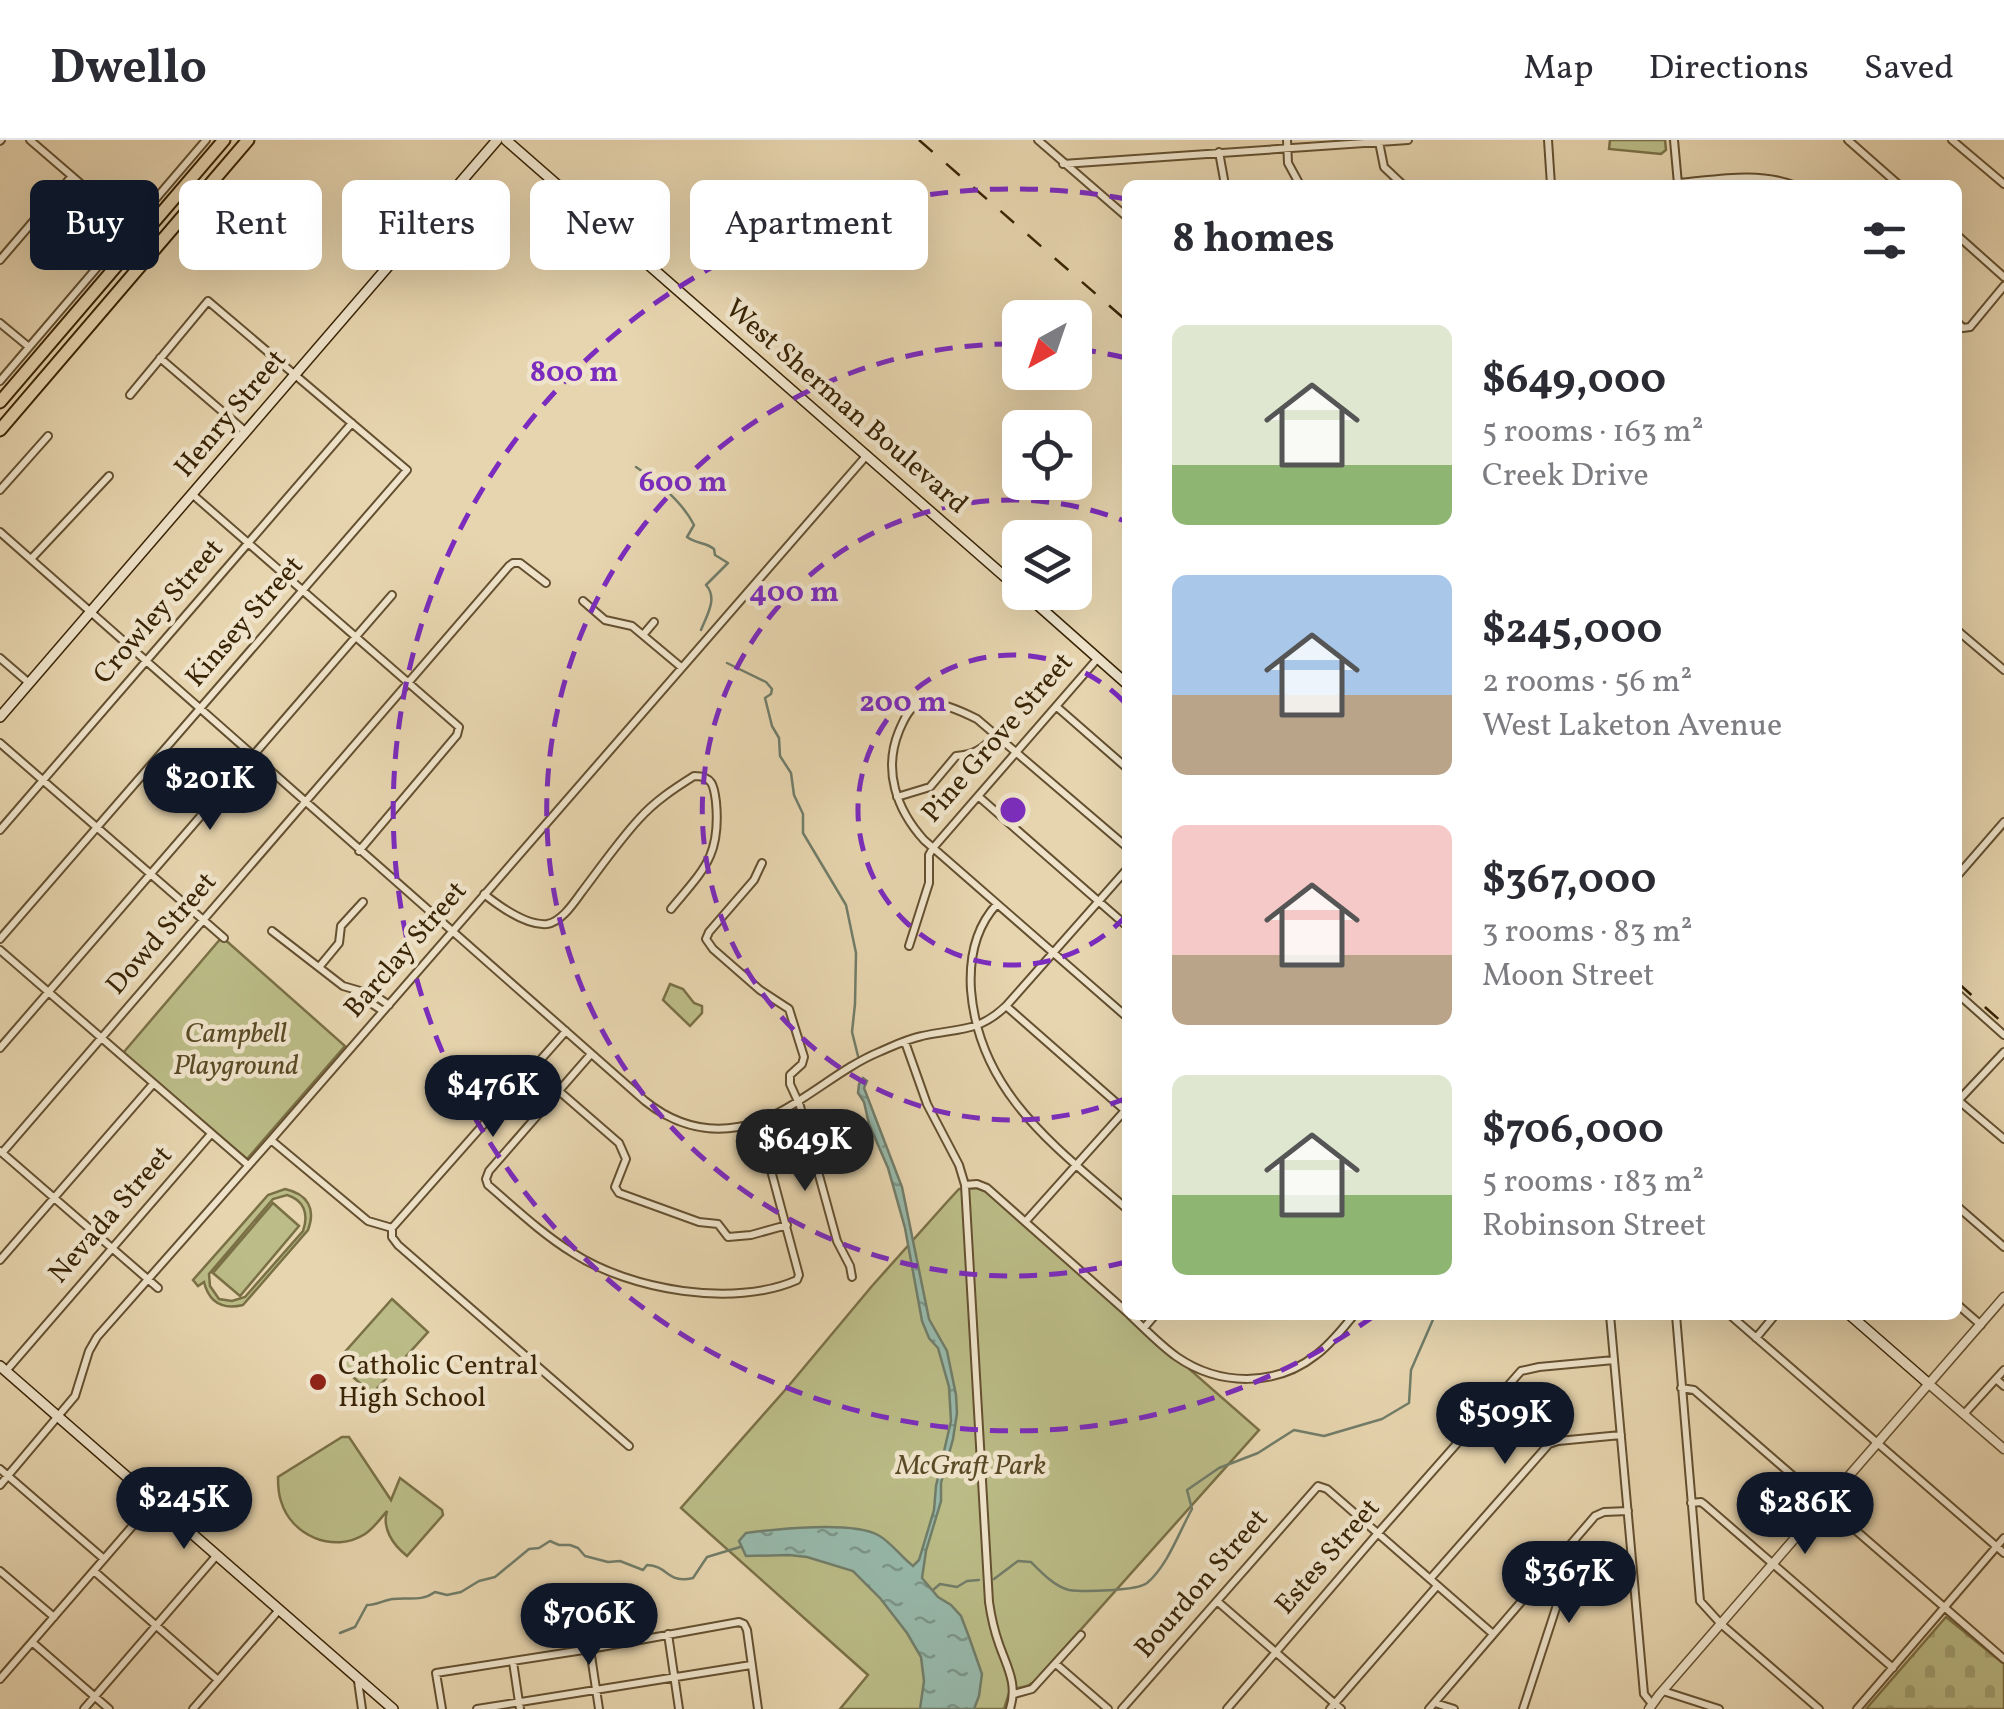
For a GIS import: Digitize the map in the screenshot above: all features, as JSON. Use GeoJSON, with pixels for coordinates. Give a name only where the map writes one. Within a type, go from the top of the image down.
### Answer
{"type":"FeatureCollection","features":[{"type":"Feature","properties":{"kind":"highway"},"geometry":{"type":"LineString","coordinates":[[0,402],[224,140]]}},
{"type":"Feature","properties":{"kind":"highway"},"geometry":{"type":"LineString","coordinates":[[0,427],[248,140]]}},
{"type":"Feature","properties":{"kind":"highway"},"geometry":{"type":"LineString","coordinates":[[0,402],[10,400],[12,405],[0,427]]}},
{"type":"Feature","properties":{"kind":"main road","name":"Henry Street"},"geometry":{"type":"LineString","coordinates":[[0,717],[497,140]]}},
{"type":"Feature","properties":{"kind":"main road","name":"West Sherman Boulevard"},"geometry":{"type":"LineString","coordinates":[[506,140],[1002,574]]}},
{"type":"Feature","properties":{"kind":"main road","name":"West Sherman Boulevard"},"geometry":{"type":"LineString","coordinates":[[1043,610],[1122,679]]}},
{"type":"Feature","properties":{"kind":"main road"},"geometry":{"type":"LineString","coordinates":[[1856,1320],[1929,1384]]}},
{"type":"Feature","properties":{"kind":"main road"},"geometry":{"type":"LineString","coordinates":[[3,1368],[392,1709]]}},
{"type":"Feature","properties":{"kind":"street"},"geometry":{"type":"LineString","coordinates":[[30,140],[77,180]]}},
{"type":"Feature","properties":{"kind":"street"},"geometry":{"type":"LineString","coordinates":[[159,195],[206,140]]}},
{"type":"Feature","properties":{"kind":"street"},"geometry":{"type":"LineString","coordinates":[[1038,140],[1122,213]]}},
{"type":"Feature","properties":{"kind":"street"},"geometry":{"type":"LineString","coordinates":[[1063,164],[1288,144],[1408,140]]}},
{"type":"Feature","properties":{"kind":"street"},"geometry":{"type":"LineString","coordinates":[[1548,140],[1551,180]]}},
{"type":"Feature","properties":{"kind":"street"},"geometry":{"type":"LineString","coordinates":[[1674,140],[1678,180]]}},
{"type":"Feature","properties":{"kind":"street"},"geometry":{"type":"LineString","coordinates":[[1848,140],[1894,180]]}},
{"type":"Feature","properties":{"kind":"street"},"geometry":{"type":"LineString","coordinates":[[1952,140],[2004,184]]}},
{"type":"Feature","properties":{"kind":"street"},"geometry":{"type":"LineString","coordinates":[[1379,142],[1384,167],[1398,180]]}},
{"type":"Feature","properties":{"kind":"street"},"geometry":{"type":"LineString","coordinates":[[1288,144],[1288,164],[1297,180]]}},
{"type":"Feature","properties":{"kind":"street"},"geometry":{"type":"LineString","coordinates":[[1219,152],[1224,180]]}},
{"type":"Feature","properties":{"kind":"street"},"geometry":{"type":"LineString","coordinates":[[0,260],[72,176]]}},
{"type":"Feature","properties":{"kind":"street"},"geometry":{"type":"LineString","coordinates":[[1723,180],[1756,177],[1779,180]]}},
{"type":"Feature","properties":{"kind":"street"},"geometry":{"type":"LineString","coordinates":[[1962,240],[2004,277]]}},
{"type":"Feature","properties":{"kind":"street"},"geometry":{"type":"LineString","coordinates":[[0,382],[95,270]]}},
{"type":"Feature","properties":{"kind":"street"},"geometry":{"type":"LineString","coordinates":[[1962,326],[1970,327],[2004,286]]}},
{"type":"Feature","properties":{"kind":"street"},"geometry":{"type":"LineString","coordinates":[[130,396],[208,302],[352,423]]}},
{"type":"Feature","properties":{"kind":"street"},"geometry":{"type":"LineString","coordinates":[[0,323],[29,348]]}},
{"type":"Feature","properties":{"kind":"street"},"geometry":{"type":"LineString","coordinates":[[160,358],[245,431]]}},
{"type":"Feature","properties":{"kind":"street","name":"Kinsey Street"},"geometry":{"type":"LineString","coordinates":[[0,939],[407,470],[352,423]]}},
{"type":"Feature","properties":{"kind":"street","name":"Crowley Street"},"geometry":{"type":"LineString","coordinates":[[0,830],[352,423]]}},
{"type":"Feature","properties":{"kind":"street"},"geometry":{"type":"LineString","coordinates":[[0,490],[48,436]]}},
{"type":"Feature","properties":{"kind":"street","name":"Barclay Street"},"geometry":{"type":"LineString","coordinates":[[0,1485],[79,1388],[97,1337],[866,455]]}},
{"type":"Feature","properties":{"kind":"street"},"geometry":{"type":"LineString","coordinates":[[31,560],[109,476]]}},
{"type":"Feature","properties":{"kind":"street"},"geometry":{"type":"LineString","coordinates":[[192,494],[459,727],[457,735],[359,850]]}},
{"type":"Feature","properties":{"kind":"street"},"geometry":{"type":"LineString","coordinates":[[1,536],[591,1054],[652,1106],[684,1123],[717,1129],[758,1122],[857,1062],[924,1035],[978,1026],[996,1016],[1122,875]]}},
{"type":"Feature","properties":{"kind":"street","name":"Dowd Street"},"geometry":{"type":"LineString","coordinates":[[1,1152],[513,563],[520,563],[546,583]]}},
{"type":"Feature","properties":{"kind":"street"},"geometry":{"type":"LineString","coordinates":[[0,1048],[392,596]]}},
{"type":"Feature","properties":{"kind":"street"},"geometry":{"type":"LineString","coordinates":[[583,601],[605,620],[632,626],[682,668]]}},
{"type":"Feature","properties":{"kind":"street"},"geometry":{"type":"LineString","coordinates":[[644,635],[654,622]]}},
{"type":"Feature","properties":{"kind":"street"},"geometry":{"type":"LineString","coordinates":[[1962,634],[2004,670]]}},
{"type":"Feature","properties":{"kind":"street"},"geometry":{"type":"LineString","coordinates":[[0,658],[29,683]]}},
{"type":"Feature","properties":{"kind":"street","name":"Pine Grove Street"},"geometry":{"type":"LineString","coordinates":[[933,848],[1098,658]]}},
{"type":"Feature","properties":{"kind":"street"},"geometry":{"type":"LineString","coordinates":[[1122,843],[982,722],[962,711],[932,704],[916,705],[903,722],[892,756],[893,780],[913,828],[1122,1013]]}},
{"type":"Feature","properties":{"kind":"street"},"geometry":{"type":"LineString","coordinates":[[1056,707],[1122,764]]}},
{"type":"Feature","properties":{"kind":"street"},"geometry":{"type":"LineString","coordinates":[[897,797],[930,787],[956,756],[979,751],[996,734]]}},
{"type":"Feature","properties":{"kind":"street"},"geometry":{"type":"LineString","coordinates":[[0,743],[224,938]]}},
{"type":"Feature","properties":{"kind":"street"},"geometry":{"type":"LineString","coordinates":[[484,894],[527,920],[538,924],[554,921],[574,902],[639,819],[680,785],[700,776],[711,780],[714,790],[716,844],[701,873],[671,909]]}},
{"type":"Feature","properties":{"kind":"street"},"geometry":{"type":"LineString","coordinates":[[978,796],[1122,921]]}},
{"type":"Feature","properties":{"kind":"street"},"geometry":{"type":"LineString","coordinates":[[1962,870],[2004,822]]}},
{"type":"Feature","properties":{"kind":"street"},"geometry":{"type":"LineString","coordinates":[[909,946],[929,882],[929,855],[933,848]]}},
{"type":"Feature","properties":{"kind":"street"},"geometry":{"type":"LineString","coordinates":[[762,863],[754,880],[706,939],[760,990],[790,1009],[804,1058],[790,1076],[790,1084],[852,1278]]}},
{"type":"Feature","properties":{"kind":"street"},"geometry":{"type":"LineString","coordinates":[[320,966],[339,943],[345,922],[363,902]]}},
{"type":"Feature","properties":{"kind":"street"},"geometry":{"type":"LineString","coordinates":[[997,904],[983,923],[971,958],[972,996],[993,1069],[1037,1130],[1122,1205]]}},
{"type":"Feature","properties":{"kind":"street"},"geometry":{"type":"LineString","coordinates":[[272,932],[349,988],[374,995],[386,1008]]}},
{"type":"Feature","properties":{"kind":"street"},"geometry":{"type":"LineString","coordinates":[[0,950],[249,1166]]}},
{"type":"Feature","properties":{"kind":"street"},"geometry":{"type":"LineString","coordinates":[[1962,998],[2004,1036]]}},
{"type":"Feature","properties":{"kind":"street"},"geometry":{"type":"LineString","coordinates":[[1006,1006],[1122,1107]]}},
{"type":"Feature","properties":{"kind":"street"},"geometry":{"type":"LineString","coordinates":[[566,1032],[392,1228],[392,1237],[629,1446]]}},
{"type":"Feature","properties":{"kind":"street"},"geometry":{"type":"LineString","coordinates":[[905,1042],[927,1104],[960,1165],[965,1184],[989,1602],[1011,1673],[1014,1694],[1010,1709]]}},
{"type":"Feature","properties":{"kind":"street"},"geometry":{"type":"LineString","coordinates":[[1962,1096],[2004,1052]]}},
{"type":"Feature","properties":{"kind":"street"},"geometry":{"type":"LineString","coordinates":[[591,1054],[486,1175],[488,1185],[589,1263],[640,1283],[686,1293],[744,1292],[797,1280],[787,1225],[758,1122]]}},
{"type":"Feature","properties":{"kind":"street"},"geometry":{"type":"LineString","coordinates":[[0,1260],[153,1084]]}},
{"type":"Feature","properties":{"kind":"street"},"geometry":{"type":"LineString","coordinates":[[559,1090],[619,1143],[626,1159],[615,1187],[619,1193],[699,1222],[718,1224],[728,1237],[787,1225]]}},
{"type":"Feature","properties":{"kind":"street"},"geometry":{"type":"LineString","coordinates":[[1962,1103],[2004,1139]]}},
{"type":"Feature","properties":{"kind":"street"},"geometry":{"type":"LineString","coordinates":[[1026,1221],[1122,1114]]}},
{"type":"Feature","properties":{"kind":"street","name":"Nevada Street"},"geometry":{"type":"LineString","coordinates":[[3,1368],[211,1134]]}},
{"type":"Feature","properties":{"kind":"street"},"geometry":{"type":"LineString","coordinates":[[271,1140],[368,1221],[392,1228]]}},
{"type":"Feature","properties":{"kind":"street"},"geometry":{"type":"LineString","coordinates":[[1,1152],[158,1288]]}},
{"type":"Feature","properties":{"kind":"street"},"geometry":{"type":"LineString","coordinates":[[965,1184],[987,1188],[1122,1309]]}},
{"type":"Feature","properties":{"kind":"street"},"geometry":{"type":"LineString","coordinates":[[1962,1211],[2004,1248]]}},
{"type":"Feature","properties":{"kind":"street"},"geometry":{"type":"LineString","coordinates":[[1610,1320],[1644,1694],[1650,1706],[2004,1297]]}},
{"type":"Feature","properties":{"kind":"street"},"geometry":{"type":"LineString","coordinates":[[1962,1309],[1980,1325]]}},
{"type":"Feature","properties":{"kind":"street"},"geometry":{"type":"LineString","coordinates":[[1135,1320],[1178,1358],[1219,1376],[1244,1379],[1297,1368],[1320,1352],[1349,1320]]}},
{"type":"Feature","properties":{"kind":"street"},"geometry":{"type":"LineString","coordinates":[[1144,1328],[1151,1320]]}},
{"type":"Feature","properties":{"kind":"street"},"geometry":{"type":"LineString","coordinates":[[1676,1320],[1699,1595],[1704,1608],[1819,1709]]}},
{"type":"Feature","properties":{"kind":"street"},"geometry":{"type":"LineString","coordinates":[[1736,1320],[2004,1554]]}},
{"type":"Feature","properties":{"kind":"street"},"geometry":{"type":"LineString","coordinates":[[1756,1338],[1771,1320]]}},
{"type":"Feature","properties":{"kind":"street","name":"Estes Street"},"geometry":{"type":"LineString","coordinates":[[1227,1709],[1521,1371],[1614,1360]]}},
{"type":"Feature","properties":{"kind":"street"},"geometry":{"type":"LineString","coordinates":[[1964,1414],[2004,1370]]}},
{"type":"Feature","properties":{"kind":"street"},"geometry":{"type":"LineString","coordinates":[[1996,1380],[2004,1386]]}},
{"type":"Feature","properties":{"kind":"street"},"geometry":{"type":"LineString","coordinates":[[1929,1384],[2004,1449]]}},
{"type":"Feature","properties":{"kind":"street"},"geometry":{"type":"LineString","coordinates":[[1680,1388],[1694,1390],[2004,1659]]}},
{"type":"Feature","properties":{"kind":"street"},"geometry":{"type":"LineString","coordinates":[[1430,1580],[1550,1444],[1621,1436]]}},
{"type":"Feature","properties":{"kind":"street"},"geometry":{"type":"LineString","coordinates":[[0,1469],[104,1559]]}},
{"type":"Feature","properties":{"kind":"street","name":"Bourdon Street"},"geometry":{"type":"LineString","coordinates":[[1122,1709],[1316,1488],[1327,1489],[1378,1533]]}},
{"type":"Feature","properties":{"kind":"street"},"geometry":{"type":"LineString","coordinates":[[1,1675],[154,1500]]}},
{"type":"Feature","properties":{"kind":"street"},"geometry":{"type":"LineString","coordinates":[[1691,1502],[1705,1505],[1893,1668]]}},
{"type":"Feature","properties":{"kind":"street"},"geometry":{"type":"LineString","coordinates":[[1432,1706],[1597,1514],[1628,1511]]}},
{"type":"Feature","properties":{"kind":"street"},"geometry":{"type":"LineString","coordinates":[[1378,1533],[1493,1634]]}},
{"type":"Feature","properties":{"kind":"street"},"geometry":{"type":"LineString","coordinates":[[1857,1709],[2004,1538]]}},
{"type":"Feature","properties":{"kind":"street"},"geometry":{"type":"LineString","coordinates":[[1523,1709],[1572,1560],[1565,1550]]}},
{"type":"Feature","properties":{"kind":"street"},"geometry":{"type":"LineString","coordinates":[[84,1709],[217,1555]]}},
{"type":"Feature","properties":{"kind":"street"},"geometry":{"type":"LineString","coordinates":[[0,1571],[54,1617]]}},
{"type":"Feature","properties":{"kind":"street"},"geometry":{"type":"LineString","coordinates":[[94,1571],[218,1680]]}},
{"type":"Feature","properties":{"kind":"street"},"geometry":{"type":"LineString","coordinates":[[1217,1601],[1335,1707],[1437,1586]]}},
{"type":"Feature","properties":{"kind":"street"},"geometry":{"type":"LineString","coordinates":[[193,1709],[280,1610]]}},
{"type":"Feature","properties":{"kind":"street"},"geometry":{"type":"LineString","coordinates":[[442,1709],[436,1674],[739,1622],[744,1624],[758,1709]]}},
{"type":"Feature","properties":{"kind":"street"},"geometry":{"type":"LineString","coordinates":[[668,1634],[678,1709]]}},
{"type":"Feature","properties":{"kind":"street"},"geometry":{"type":"LineString","coordinates":[[1014,1694],[1030,1692],[1081,1635]]}},
{"type":"Feature","properties":{"kind":"street"},"geometry":{"type":"LineString","coordinates":[[32,1642],[108,1709]]}},
{"type":"Feature","properties":{"kind":"street"},"geometry":{"type":"LineString","coordinates":[[1532,1648],[1542,1652]]}},
{"type":"Feature","properties":{"kind":"street"},"geometry":{"type":"LineString","coordinates":[[590,1650],[599,1709]]}},
{"type":"Feature","properties":{"kind":"street"},"geometry":{"type":"LineString","coordinates":[[513,1662],[520,1706]]}},
{"type":"Feature","properties":{"kind":"street"},"geometry":{"type":"LineString","coordinates":[[1056,1664],[1108,1709]]}},
{"type":"Feature","properties":{"kind":"street"},"geometry":{"type":"LineString","coordinates":[[477,1709],[520,1706],[752,1666]]}},
{"type":"Feature","properties":{"kind":"street"},"geometry":{"type":"LineString","coordinates":[[358,1679],[362,1709]]}},
{"type":"Feature","properties":{"kind":"street"},"geometry":{"type":"LineString","coordinates":[[1664,1692],[1719,1709]]}},
{"type":"Feature","properties":{"kind":"street"},"geometry":{"type":"LineString","coordinates":[[1432,1706],[1454,1709]]}},
{"type":"Feature","properties":{"kind":"green space"},"geometry":{"type":"Polygon","coordinates":[[[1610,140],[1665,140],[1666,150],[1661,154],[1609,149],[1610,140]]]}},
{"type":"Feature","properties":{"kind":"green space","name":"Campbell Playground"},"geometry":{"type":"Polygon","coordinates":[[[222,937],[345,1046],[247,1159],[123,1053],[222,937]]]}},
{"type":"Feature","properties":{"kind":"green space"},"geometry":{"type":"Polygon","coordinates":[[[670,984],[683,989],[694,1003],[702,1006],[702,1013],[690,1026],[663,1000],[670,984]]]}},
{"type":"Feature","properties":{"kind":"green space"},"geometry":{"type":"Polygon","coordinates":[[[285,1189],[304,1199],[311,1215],[308,1230],[243,1305],[223,1305],[209,1295],[204,1282],[198,1286],[193,1280],[268,1195],[285,1189]],[[287,1195],[273,1199],[209,1274],[210,1286],[219,1299],[245,1297],[303,1231],[304,1208],[287,1195]]]}},
{"type":"Feature","properties":{"kind":"green space","name":"McGraft Park"},"geometry":{"type":"Polygon","coordinates":[[[959,1189],[987,1192],[1122,1310],[1122,1320],[1133,1320],[1259,1430],[1034,1682],[1010,1690],[1004,1709],[840,1709],[868,1675],[681,1508],[959,1189]]]}},
{"type":"Feature","properties":{"kind":"green space"},"geometry":{"type":"Polygon","coordinates":[[[273,1203],[299,1226],[240,1296],[213,1273],[273,1203]]]}},
{"type":"Feature","properties":{"kind":"green space"},"geometry":{"type":"Polygon","coordinates":[[[392,1299],[428,1332],[372,1394],[336,1362],[392,1299]]]}},
{"type":"Feature","properties":{"kind":"green space"},"geometry":{"type":"Polygon","coordinates":[[[342,1437],[349,1437],[391,1500],[400,1478],[442,1510],[443,1515],[407,1556],[390,1535],[387,1511],[365,1534],[340,1542],[315,1538],[294,1524],[286,1513],[278,1477],[342,1437]]]}},
{"type":"Feature","properties":{"kind":"green space"},"geometry":{"type":"Polygon","coordinates":[[[1946,1617],[2004,1664],[2004,1709],[1866,1709],[1946,1617]]]}},
{"type":"Feature","properties":{"kind":"water"},"geometry":{"type":"Polygon","coordinates":[[[863,1078],[902,1187],[929,1319],[947,1351],[956,1395],[953,1439],[922,1578],[961,1616],[982,1674],[974,1709],[920,1709],[924,1681],[921,1657],[880,1598],[853,1571],[807,1557],[746,1556],[739,1541],[746,1533],[759,1531],[851,1528],[878,1535],[913,1566],[919,1560],[934,1510],[951,1421],[949,1387],[938,1348],[922,1321],[905,1228],[888,1168],[858,1093],[863,1078]]]}},
{"type":"Feature","properties":{"kind":"waterway"},"geometry":{"type":"LineString","coordinates":[[636,467],[683,508],[694,525],[687,537],[711,547],[715,555],[728,563],[706,585],[711,601],[701,630]]}},
{"type":"Feature","properties":{"kind":"waterway"},"geometry":{"type":"LineString","coordinates":[[727,663],[766,682],[772,689],[765,698],[779,738],[780,756],[791,773],[794,795],[803,814],[803,833],[846,905],[856,953],[852,1032],[858,1056]]}},
{"type":"Feature","properties":{"kind":"waterway"},"geometry":{"type":"LineString","coordinates":[[994,1579],[1018,1561],[1031,1562],[1053,1582],[1069,1590],[1122,1589],[1147,1583],[1167,1558],[1192,1509],[1187,1490],[1219,1468],[1258,1453],[1294,1430],[1324,1436],[1382,1419],[1409,1403],[1411,1370],[1433,1320]]}},
{"type":"Feature","properties":{"kind":"waterway"},"geometry":{"type":"LineString","coordinates":[[340,1633],[355,1627],[367,1605],[420,1598],[435,1592],[461,1592],[495,1577],[529,1549],[550,1541],[570,1545],[585,1556],[608,1562],[620,1561],[643,1570],[647,1565],[654,1566],[678,1579],[693,1578],[707,1557],[740,1547]]}},
{"type":"Feature","properties":{"kind":"waterway"},"geometry":{"type":"LineString","coordinates":[[933,1590],[940,1584],[957,1587],[979,1580]]}},
{"type":"Feature","properties":{"kind":"railway"},"geometry":{"type":"LineString","coordinates":[[919,140],[1122,317]]}},
{"type":"Feature","properties":{"kind":"railway"},"geometry":{"type":"LineString","coordinates":[[1962,987],[2004,1024]]}},
{"type":"Feature","properties":{"kind":"place","name":"Catholic Central High School"},"geometry":{"type":"Point","coordinates":[318,1382]}}]}
